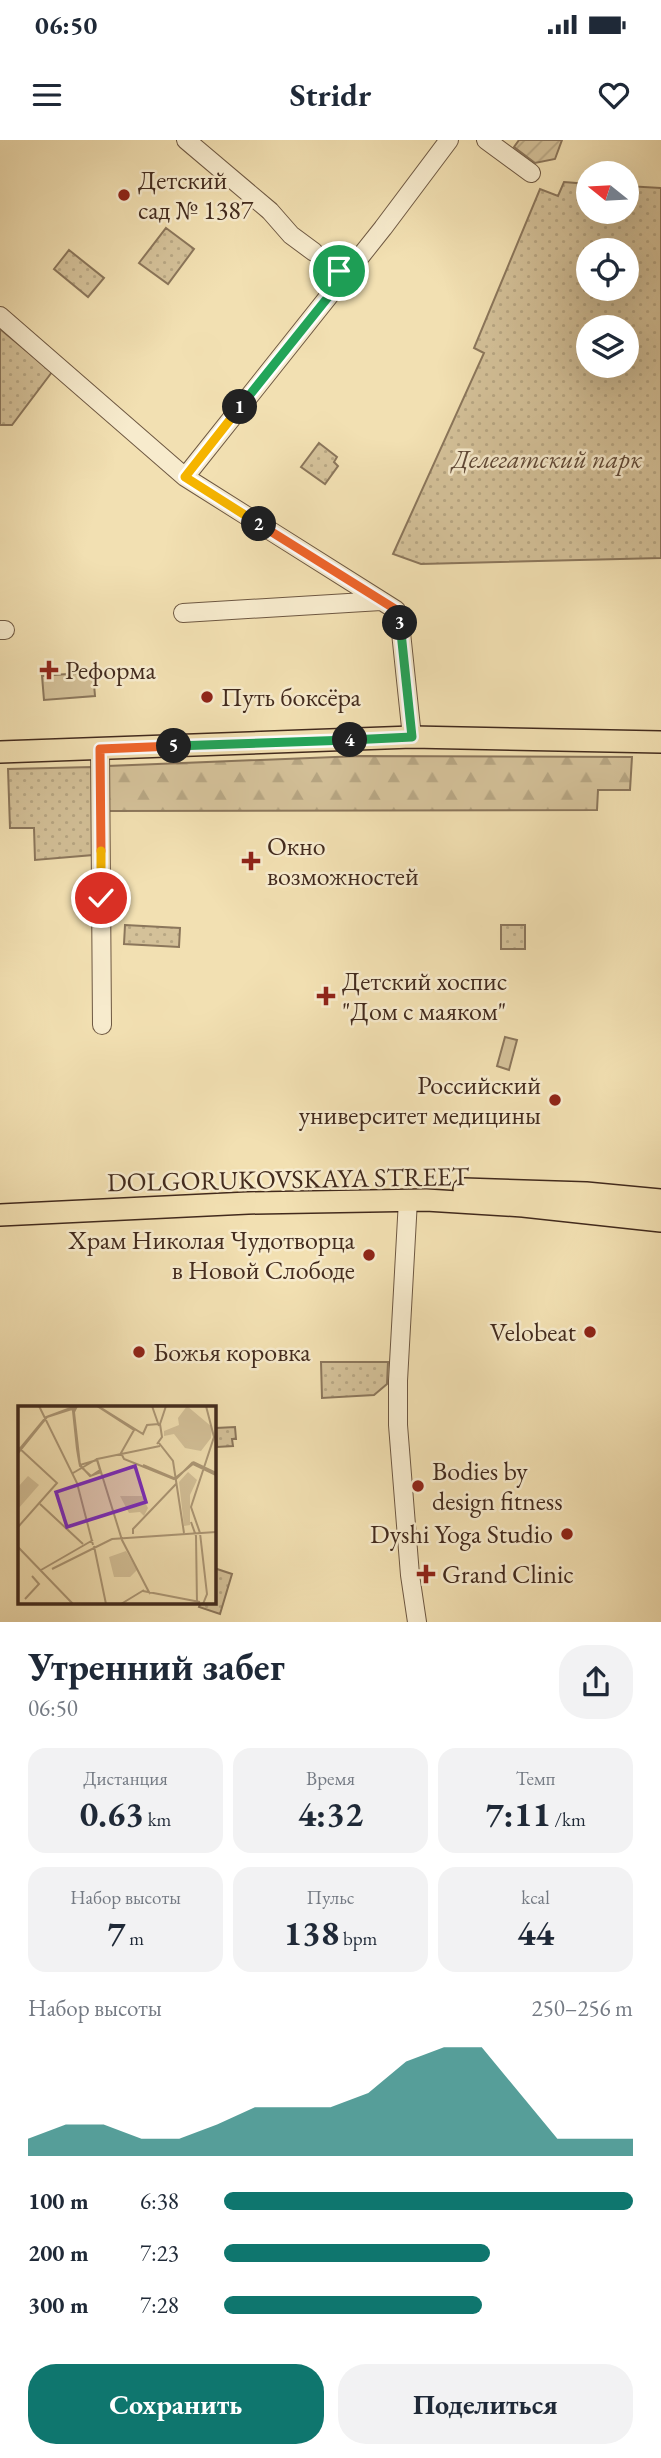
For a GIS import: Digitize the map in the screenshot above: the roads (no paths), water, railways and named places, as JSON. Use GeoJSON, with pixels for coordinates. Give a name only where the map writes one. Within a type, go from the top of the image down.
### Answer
{"type":"FeatureCollection","features":[{"type":"Feature","properties":{"kind":"main road"},"geometry":{"type":"LineString","coordinates":[[0,752],[412,737],[661,742]]}},
{"type":"Feature","properties":{"kind":"main road"},"geometry":{"type":"LineString","coordinates":[[0,1203],[177,1194],[389,1188],[488,1189],[626,1207],[661,1200]]}},
{"type":"Feature","properties":{"kind":"main road","name":"DOLGORUKOVSKAYA STREET"},"geometry":{"type":"LineString","coordinates":[[0,1215],[248,1203],[408,1200],[523,1206],[626,1207],[661,1221]]}},
{"type":"Feature","properties":{"kind":"street"},"geometry":{"type":"LineString","coordinates":[[186,140],[270,211],[291,235],[345,276]]}},
{"type":"Feature","properties":{"kind":"street"},"geometry":{"type":"LineString","coordinates":[[189,472],[449,140]]}},
{"type":"Feature","properties":{"kind":"street"},"geometry":{"type":"LineString","coordinates":[[486,140],[531,173]]}},
{"type":"Feature","properties":{"kind":"street"},"geometry":{"type":"LineString","coordinates":[[0,316],[189,472],[395,609],[399,616],[412,737]]}},
{"type":"Feature","properties":{"kind":"street"},"geometry":{"type":"LineString","coordinates":[[183,613],[381,601]]}},
{"type":"Feature","properties":{"kind":"street"},"geometry":{"type":"LineString","coordinates":[[100,749],[102,1025]]}},
{"type":"Feature","properties":{"kind":"street"},"geometry":{"type":"LineString","coordinates":[[408,1200],[398,1412],[415,1614]]}},
{"type":"Feature","properties":{"kind":"place","name":"Детский сад № 1387"},"geometry":{"type":"Point","coordinates":[124,195]}},
{"type":"Feature","properties":{"kind":"place","name":"Реформа"},"geometry":{"type":"Point","coordinates":[49,670]}},
{"type":"Feature","properties":{"kind":"place","name":"Путь боксёра"},"geometry":{"type":"Point","coordinates":[207,697]}},
{"type":"Feature","properties":{"kind":"place","name":"Окно возможностей"},"geometry":{"type":"Point","coordinates":[251,861]}},
{"type":"Feature","properties":{"kind":"place","name":"Детский хоспис \"Дом с маяком\""},"geometry":{"type":"Point","coordinates":[326,996]}},
{"type":"Feature","properties":{"kind":"place","name":"Российский университет медицины"},"geometry":{"type":"Point","coordinates":[555,1100]}},
{"type":"Feature","properties":{"kind":"place","name":"Храм Николая Чудотворца в Новой Слободе"},"geometry":{"type":"Point","coordinates":[369,1255]}},
{"type":"Feature","properties":{"kind":"place","name":"Velobeat"},"geometry":{"type":"Point","coordinates":[590,1332]}},
{"type":"Feature","properties":{"kind":"place","name":"Божья коровка"},"geometry":{"type":"Point","coordinates":[139,1352]}},
{"type":"Feature","properties":{"kind":"place","name":"Bodies by design fitness"},"geometry":{"type":"Point","coordinates":[418,1486]}},
{"type":"Feature","properties":{"kind":"place","name":"Dyshi Yoga Studio"},"geometry":{"type":"Point","coordinates":[567,1534]}},
{"type":"Feature","properties":{"kind":"place","name":"Grand Clinic"},"geometry":{"type":"Point","coordinates":[426,1574]}},
{"type":"Feature","properties":{"kind":"park label","name":"Делегатский парк"},"geometry":{"type":"Point","coordinates":[547,459]}}]}
